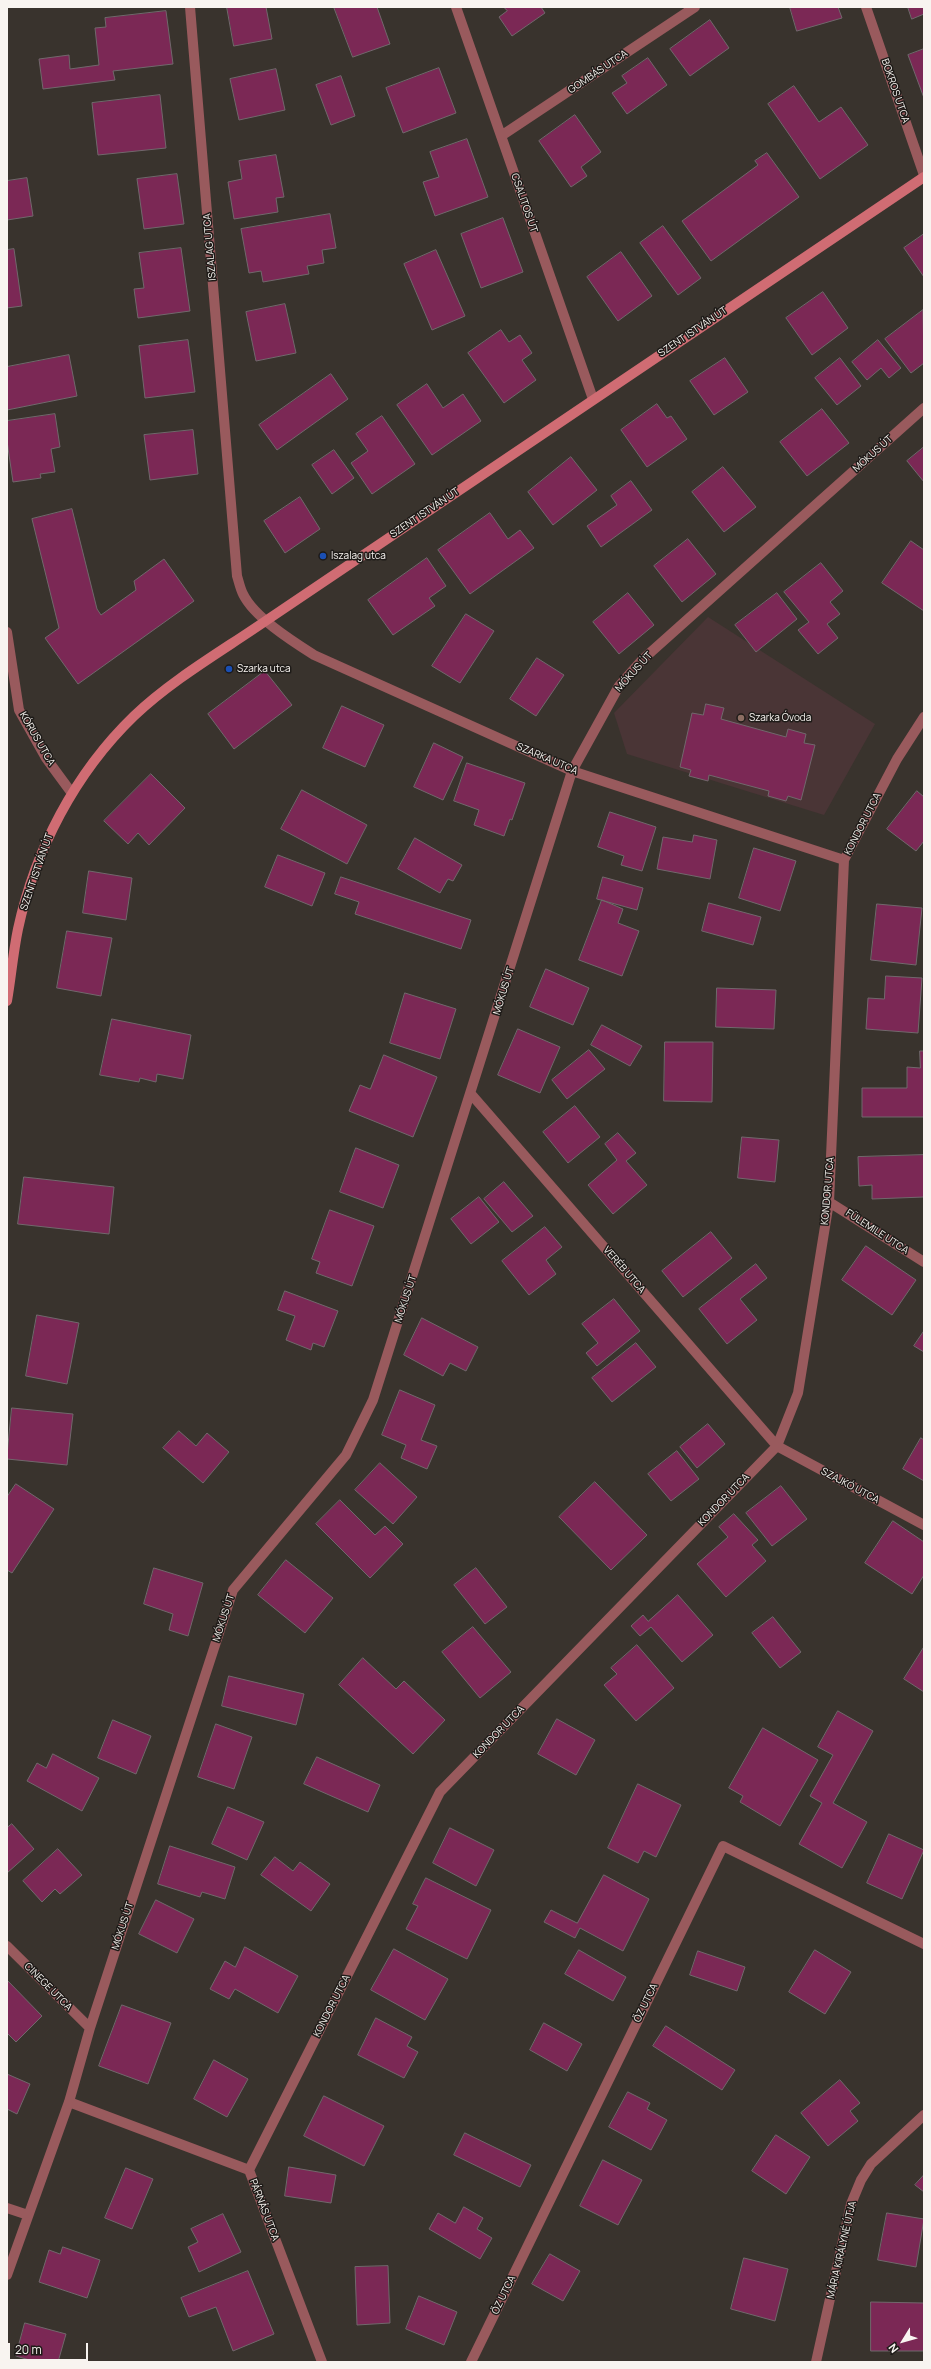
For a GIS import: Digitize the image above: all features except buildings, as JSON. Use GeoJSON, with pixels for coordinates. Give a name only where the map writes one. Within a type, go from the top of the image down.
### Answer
{"type":"FeatureCollection","features":[{"type":"Feature","properties":{"kind":"street","name":"ISZALAG UTCA"},"geometry":{"type":"LineString","coordinates":[[190,7],[237,576],[243,595],[267,620]]}},
{"type":"Feature","properties":{"kind":"street","name":"CSALITOS ÚT"},"geometry":{"type":"LineString","coordinates":[[456,7],[593,399]]}},
{"type":"Feature","properties":{"kind":"street","name":"GOMBÁS UTCA"},"geometry":{"type":"LineString","coordinates":[[501,136],[695,7]]}},
{"type":"Feature","properties":{"kind":"street","name":"BOKROS UTCA"},"geometry":{"type":"LineString","coordinates":[[866,7],[924,176]]}},
{"type":"Feature","properties":{"kind":"street","name":"SZENT ISTVÁN ÚT"},"geometry":{"type":"LineString","coordinates":[[7,1001],[18,929],[47,840],[71,792],[103,750],[134,716],[166,690],[267,620],[924,176]]}},
{"type":"Feature","properties":{"kind":"street","name":"MÓKUS ÚT"},"geometry":{"type":"LineString","coordinates":[[7,2274],[70,2102],[90,2028],[233,1590],[346,1455],[373,1400],[572,771],[619,686],[642,660],[924,408]]}},
{"type":"Feature","properties":{"kind":"street","name":"SZARKA UTCA"},"geometry":{"type":"LineString","coordinates":[[267,620],[314,655],[572,771],[844,860]]}},
{"type":"Feature","properties":{"kind":"street","name":"KÓRUS UTCA"},"geometry":{"type":"LineString","coordinates":[[7,632],[19,710],[46,758],[71,792]]}},
{"type":"Feature","properties":{"kind":"street","name":"KONDOR UTCA"},"geometry":{"type":"LineString","coordinates":[[249,2170],[440,1792],[777,1446],[798,1393],[829,1202],[844,860],[897,759],[924,717]]}},
{"type":"Feature","properties":{"kind":"street","name":"VERÉB UTCA"},"geometry":{"type":"LineString","coordinates":[[471,1094],[777,1446]]}},
{"type":"Feature","properties":{"kind":"street","name":"FÜLEMILE UTCA"},"geometry":{"type":"LineString","coordinates":[[829,1202],[924,1262]]}},
{"type":"Feature","properties":{"kind":"street","name":"SZAJKÓ UTCA"},"geometry":{"type":"LineString","coordinates":[[777,1446],[924,1525]]}},
{"type":"Feature","properties":{"kind":"street","name":"ŐZ UTCA"},"geometry":{"type":"LineString","coordinates":[[471,2362],[723,1846],[924,1944]]}},
{"type":"Feature","properties":{"kind":"street","name":"CINEGE UTCA"},"geometry":{"type":"LineString","coordinates":[[7,1946],[90,2028]]}},
{"type":"Feature","properties":{"kind":"street","name":"PÁRNÁS UTCA"},"geometry":{"type":"LineString","coordinates":[[70,2102],[249,2170],[322,2362]]}},
{"type":"Feature","properties":{"kind":"street","name":"MÁRIA KIRÁLYNÉ ÚTJA"},"geometry":{"type":"LineString","coordinates":[[816,2362],[851,2204],[861,2180],[871,2164],[924,2115]]}},
{"type":"Feature","properties":{"kind":"street"},"geometry":{"type":"LineString","coordinates":[[7,2208],[28,2215]]}},
{"type":"Feature","properties":{"kind":"shaded area","name":"Szarka Óvoda"},"geometry":{"type":"Polygon","coordinates":[[[708,617],[875,724],[824,815],[627,754],[614,713],[708,617]]]}},
{"type":"Feature","properties":{"kind":"place","name":"Iszalag utca"},"geometry":{"type":"Point","coordinates":[323,556]}},
{"type":"Feature","properties":{"kind":"place","name":"Szarka utca"},"geometry":{"type":"Point","coordinates":[229,669]}},
{"type":"Feature","properties":{"kind":"place","name":"Szarka Óvoda"},"geometry":{"type":"Point","coordinates":[741,718]}}]}
